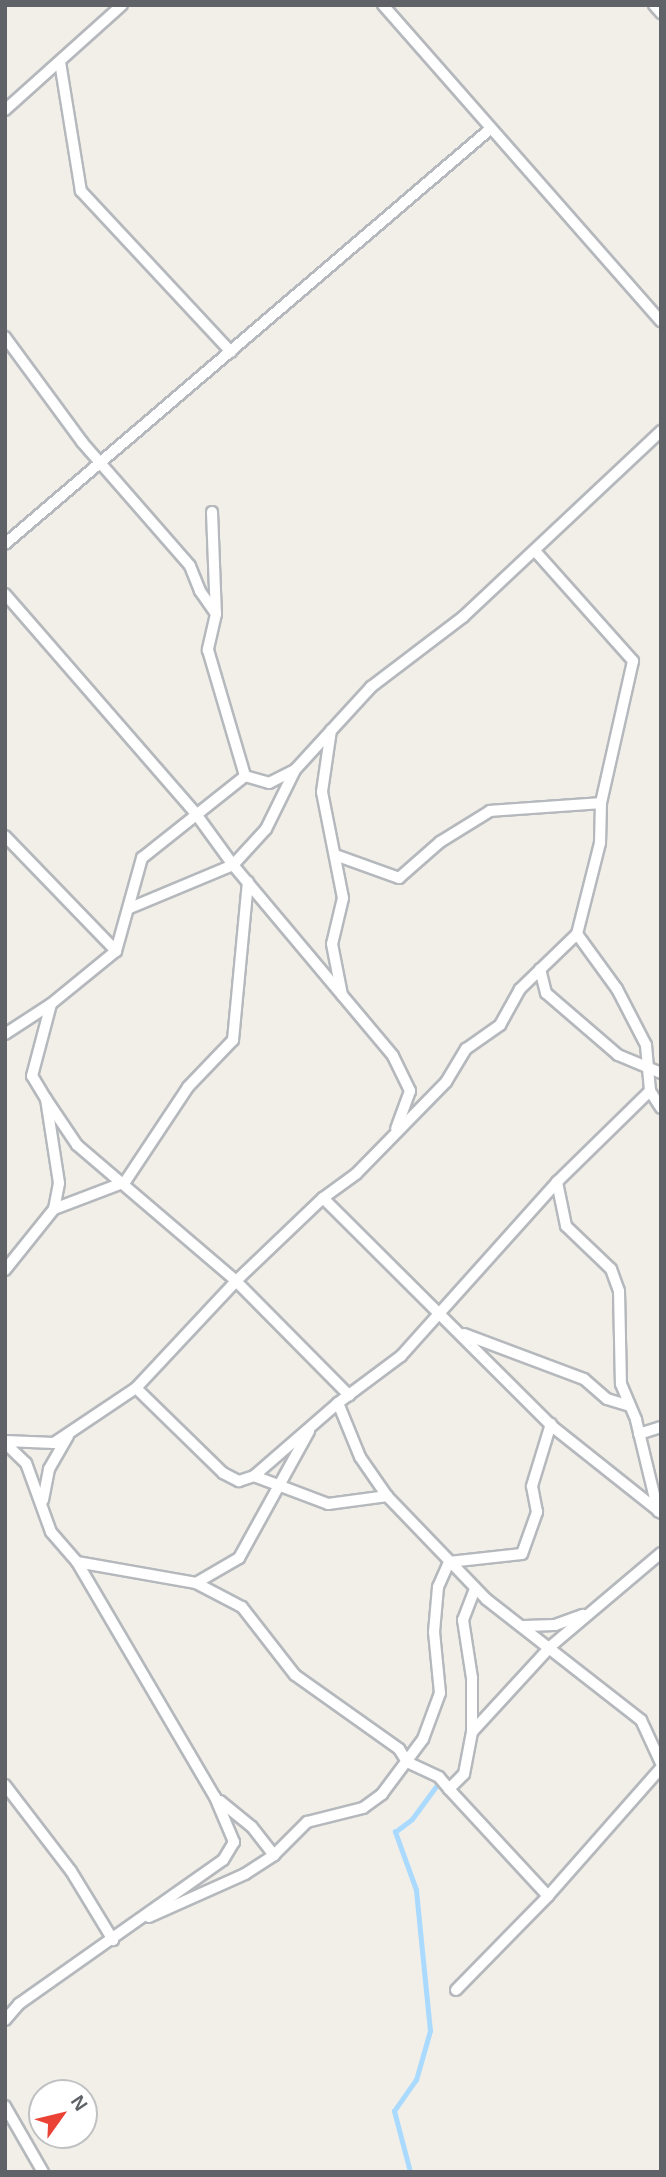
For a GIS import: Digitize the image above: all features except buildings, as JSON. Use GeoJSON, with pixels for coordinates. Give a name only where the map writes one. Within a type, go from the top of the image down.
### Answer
{"type":"FeatureCollection","features":[{"type":"Feature","properties":{"kind":"street"},"geometry":{"type":"LineString","coordinates":[[7,104],[60,62],[122,5]]}},
{"type":"Feature","properties":{"kind":"street"},"geometry":{"type":"LineString","coordinates":[[383,5],[489,130],[661,321]]}},
{"type":"Feature","properties":{"kind":"street"},"geometry":{"type":"LineString","coordinates":[[654,5],[661,13]]}},
{"type":"Feature","properties":{"kind":"street"},"geometry":{"type":"LineString","coordinates":[[60,62],[81,191],[231,352]]}},
{"type":"Feature","properties":{"kind":"street"},"geometry":{"type":"LineString","coordinates":[[5,544],[489,130]]}},
{"type":"Feature","properties":{"kind":"street"},"geometry":{"type":"LineString","coordinates":[[5,337],[100,463],[190,566],[200,592],[216,614]]}},
{"type":"Feature","properties":{"kind":"street"},"geometry":{"type":"LineString","coordinates":[[130,908],[233,865],[266,829],[295,770],[371,687],[463,617],[536,552],[661,431]]}},
{"type":"Feature","properties":{"kind":"street"},"geometry":{"type":"LineString","coordinates":[[212,512],[216,614],[208,650],[244,776]]}},
{"type":"Feature","properties":{"kind":"street"},"geometry":{"type":"LineString","coordinates":[[5,1442],[40,1445],[68,1436],[136,1388],[236,1281],[323,1198],[356,1174],[446,1082],[466,1049],[499,1025],[520,989],[577,934],[600,843],[601,803],[633,661],[536,552]]}},
{"type":"Feature","properties":{"kind":"street"},"geometry":{"type":"LineString","coordinates":[[5,594],[196,814],[233,865],[393,1056],[410,1091],[395,1132]]}},
{"type":"Feature","properties":{"kind":"street"},"geometry":{"type":"LineString","coordinates":[[331,730],[322,792],[338,856],[343,898],[332,944],[343,999]]}},
{"type":"Feature","properties":{"kind":"street"},"geometry":{"type":"LineString","coordinates":[[244,776],[270,783],[295,770]]}},
{"type":"Feature","properties":{"kind":"street"},"geometry":{"type":"LineString","coordinates":[[5,1034],[51,1004],[116,951],[142,858],[244,776]]}},
{"type":"Feature","properties":{"kind":"street"},"geometry":{"type":"LineString","coordinates":[[338,856],[398,878],[440,842],[490,810],[601,803]]}},
{"type":"Feature","properties":{"kind":"street"},"geometry":{"type":"LineString","coordinates":[[5,836],[116,951]]}},
{"type":"Feature","properties":{"kind":"street"},"geometry":{"type":"LineString","coordinates":[[54,1209],[125,1182],[188,1087],[233,1040],[248,882]]}},
{"type":"Feature","properties":{"kind":"street"},"geometry":{"type":"LineString","coordinates":[[577,934],[617,989],[646,1045],[650,1091],[661,1108]]}},
{"type":"Feature","properties":{"kind":"street"},"geometry":{"type":"LineString","coordinates":[[540,969],[546,993],[618,1055],[661,1073]]}},
{"type":"Feature","properties":{"kind":"street"},"geometry":{"type":"LineString","coordinates":[[51,1004],[32,1076],[77,1145],[125,1182],[236,1281],[349,1395]]}},
{"type":"Feature","properties":{"kind":"street"},"geometry":{"type":"LineString","coordinates":[[136,1388],[223,1473],[239,1481],[254,1476],[338,1403],[401,1356],[557,1182],[650,1091]]}},
{"type":"Feature","properties":{"kind":"street"},"geometry":{"type":"LineString","coordinates":[[5,1270],[54,1209],[60,1183],[46,1099]]}},
{"type":"Feature","properties":{"kind":"street"},"geometry":{"type":"LineString","coordinates":[[557,1182],[566,1226],[611,1269],[619,1291],[621,1384],[639,1434],[659,1512]]}},
{"type":"Feature","properties":{"kind":"street"},"geometry":{"type":"LineString","coordinates":[[323,1198],[551,1424],[659,1512]]}},
{"type":"Feature","properties":{"kind":"street"},"geometry":{"type":"LineString","coordinates":[[461,1333],[584,1379],[607,1399],[630,1406]]}},
{"type":"Feature","properties":{"kind":"street"},"geometry":{"type":"LineString","coordinates":[[338,1403],[360,1457],[387,1496],[475,1588],[641,1720],[661,1765],[548,1896],[456,1990]]}},
{"type":"Feature","properties":{"kind":"street"},"geometry":{"type":"LineString","coordinates":[[449,1562],[522,1554],[537,1512],[532,1486],[551,1424]]}},
{"type":"Feature","properties":{"kind":"street"},"geometry":{"type":"LineString","coordinates":[[196,1583],[239,1558],[313,1425]]}},
{"type":"Feature","properties":{"kind":"street"},"geometry":{"type":"LineString","coordinates":[[639,1434],[661,1427]]}},
{"type":"Feature","properties":{"kind":"street"},"geometry":{"type":"LineString","coordinates":[[43,1500],[49,1469],[68,1436]]}},
{"type":"Feature","properties":{"kind":"street"},"geometry":{"type":"LineString","coordinates":[[5,1442],[26,1463],[43,1500],[51,1532],[77,1562],[215,1797],[234,1842],[223,1860],[19,2004],[5,2020]]}},
{"type":"Feature","properties":{"kind":"street"},"geometry":{"type":"LineString","coordinates":[[254,1476],[328,1504],[387,1496]]}},
{"type":"Feature","properties":{"kind":"street"},"geometry":{"type":"LineString","coordinates":[[472,1732],[551,1646],[661,1553]]}},
{"type":"Feature","properties":{"kind":"street"},"geometry":{"type":"LineString","coordinates":[[77,1562],[196,1583],[242,1607],[295,1675],[399,1749],[407,1762],[439,1777],[548,1896]]}},
{"type":"Feature","properties":{"kind":"street"},"geometry":{"type":"LineString","coordinates":[[132,1924],[197,1899],[274,1855],[307,1822],[363,1808],[382,1794],[423,1739],[440,1693],[434,1632],[438,1587],[449,1562]]}},
{"type":"Feature","properties":{"kind":"street"},"geometry":{"type":"LineString","coordinates":[[449,1789],[464,1774],[472,1732],[472,1678],[463,1620],[475,1588]]}},
{"type":"Feature","properties":{"kind":"street"},"geometry":{"type":"LineString","coordinates":[[524,1626],[555,1625],[589,1613]]}},
{"type":"Feature","properties":{"kind":"street"},"geometry":{"type":"LineString","coordinates":[[5,1785],[71,1871],[113,1940]]}},
{"type":"Feature","properties":{"kind":"street"},"geometry":{"type":"LineString","coordinates":[[215,1797],[252,1827],[274,1855]]}},
{"type":"Feature","properties":{"kind":"street"},"geometry":{"type":"LineString","coordinates":[[5,2009],[19,2004]]}},
{"type":"Feature","properties":{"kind":"street"},"geometry":{"type":"LineString","coordinates":[[5,2106],[43,2172]]}},
{"type":"Feature","properties":{"kind":"waterway"},"geometry":{"type":"LineString","coordinates":[[410,2172],[394,2111],[416,2080],[430,2031],[416,1890],[395,1832],[412,1819],[440,1781]]}}]}
